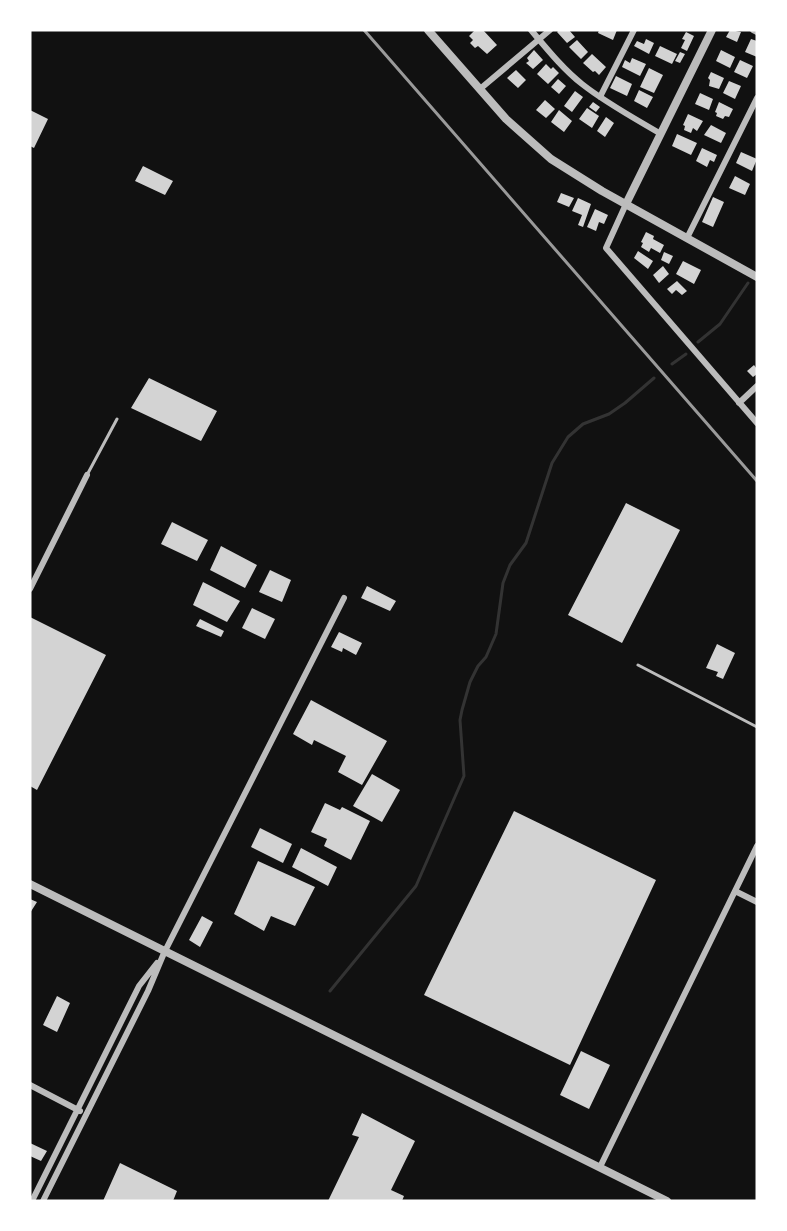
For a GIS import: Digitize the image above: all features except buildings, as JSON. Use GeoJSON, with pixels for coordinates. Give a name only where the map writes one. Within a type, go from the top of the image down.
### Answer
{"type":"FeatureCollection","features":[{"type":"Feature","properties":{"kind":"street"},"geometry":{"type":"LineString","coordinates":[[428,30],[506,119],[551,159],[593,186],[757,277]]}},
{"type":"Feature","properties":{"kind":"street"},"geometry":{"type":"LineString","coordinates":[[531,30],[580,83],[661,134]]}},
{"type":"Feature","properties":{"kind":"street"},"geometry":{"type":"LineString","coordinates":[[480,89],[550,30]]}},
{"type":"Feature","properties":{"kind":"street"},"geometry":{"type":"LineString","coordinates":[[600,97],[634,30]]}},
{"type":"Feature","properties":{"kind":"street"},"geometry":{"type":"LineString","coordinates":[[712,30],[606,248],[757,423]]}},
{"type":"Feature","properties":{"kind":"street"},"geometry":{"type":"LineString","coordinates":[[753,30],[757,32]]}},
{"type":"Feature","properties":{"kind":"street"},"geometry":{"type":"LineString","coordinates":[[687,238],[757,98]]}},
{"type":"Feature","properties":{"kind":"street"},"geometry":{"type":"LineString","coordinates":[[739,403],[757,386]]}},
{"type":"Feature","properties":{"kind":"street"},"geometry":{"type":"LineString","coordinates":[[30,589],[87,475]]}},
{"type":"Feature","properties":{"kind":"street"},"geometry":{"type":"LineString","coordinates":[[43,1201],[164,953],[344,598]]}},
{"type":"Feature","properties":{"kind":"street"},"geometry":{"type":"LineString","coordinates":[[600,1167],[757,846]]}},
{"type":"Feature","properties":{"kind":"street"},"geometry":{"type":"LineString","coordinates":[[30,884],[164,953],[668,1201]]}},
{"type":"Feature","properties":{"kind":"street"},"geometry":{"type":"LineString","coordinates":[[735,891],[757,902]]}},
{"type":"Feature","properties":{"kind":"street"},"geometry":{"type":"LineString","coordinates":[[32,1201],[140,986],[164,953]]}},
{"type":"Feature","properties":{"kind":"street"},"geometry":{"type":"LineString","coordinates":[[30,1085],[86,1114]]}},
{"type":"Feature","properties":{"kind":"lane"},"geometry":{"type":"LineString","coordinates":[[87,475],[117,419]]}},
{"type":"Feature","properties":{"kind":"lane"},"geometry":{"type":"LineString","coordinates":[[638,665],[757,727]]}},
{"type":"Feature","properties":{"kind":"waterway"},"geometry":{"type":"LineString","coordinates":[[698,342],[720,324],[748,283]]}},
{"type":"Feature","properties":{"kind":"waterway"},"geometry":{"type":"LineString","coordinates":[[672,364],[686,354]]}},
{"type":"Feature","properties":{"kind":"waterway"},"geometry":{"type":"LineString","coordinates":[[330,991],[416,886],[464,776],[460,720],[462,710],[470,682],[478,666],[486,657],[496,634],[503,583],[510,565],[526,543],[552,463],[568,437],[583,424],[609,414],[654,378]]}},
{"type":"Feature","properties":{"kind":"railway"},"geometry":{"type":"LineString","coordinates":[[364,30],[757,481]]}}]}
